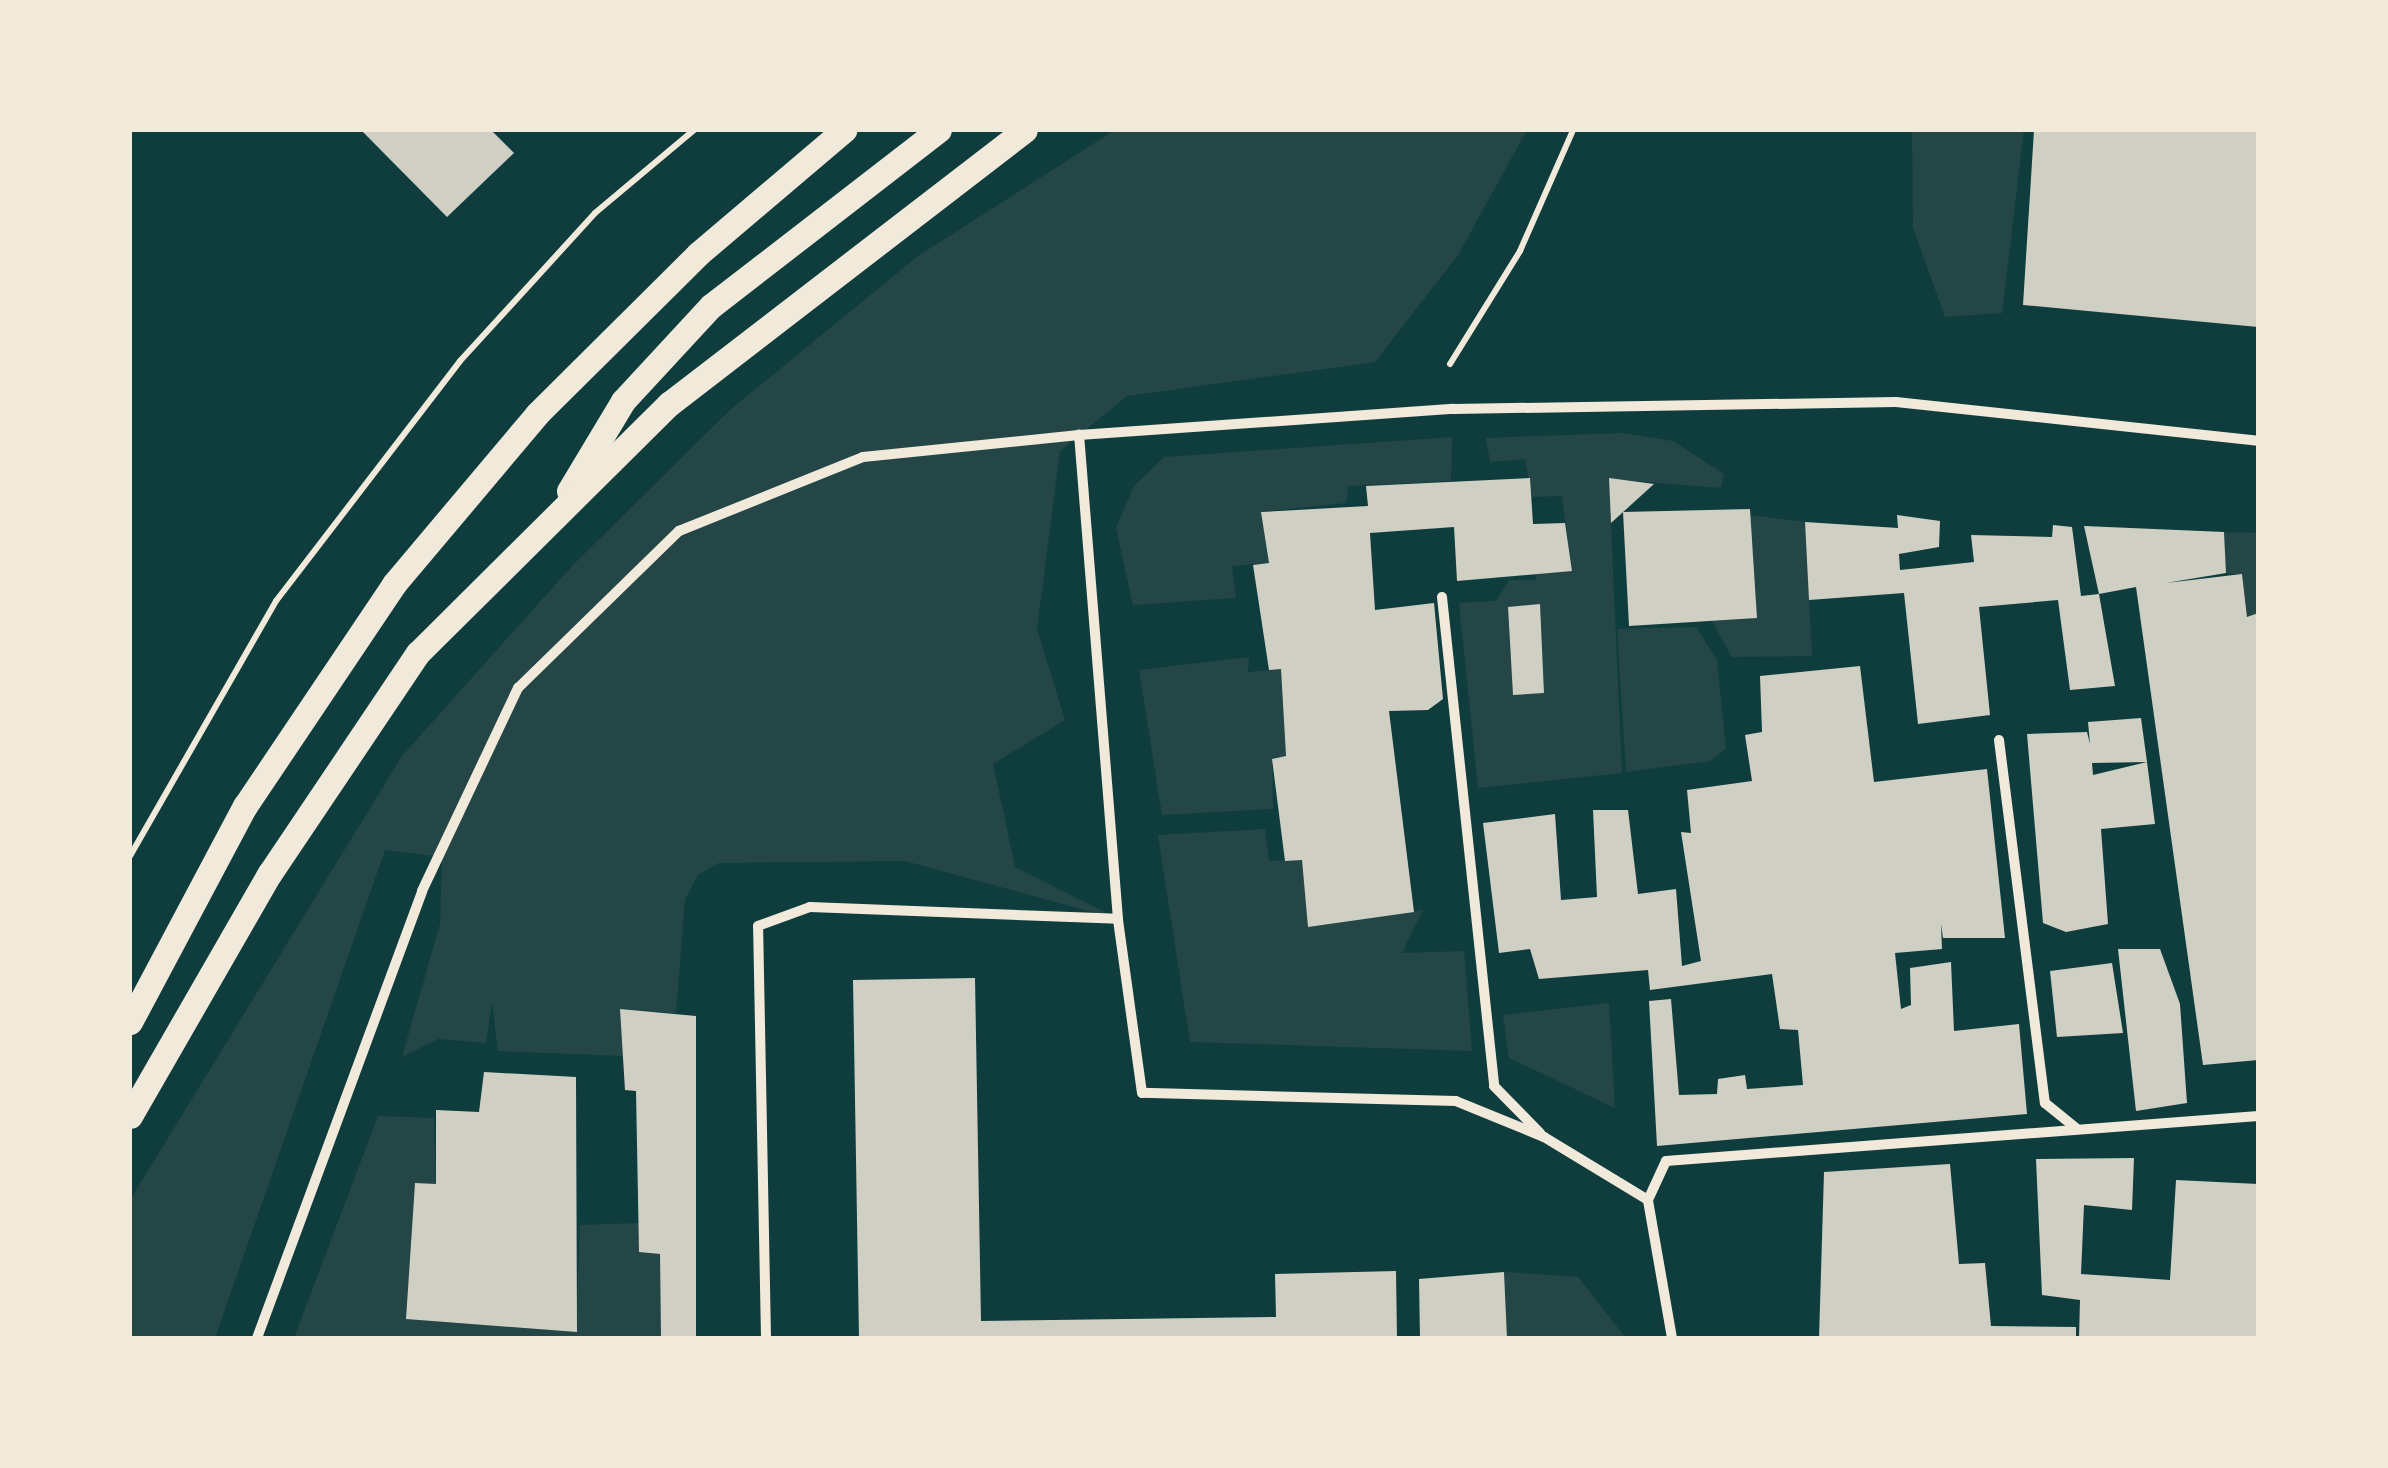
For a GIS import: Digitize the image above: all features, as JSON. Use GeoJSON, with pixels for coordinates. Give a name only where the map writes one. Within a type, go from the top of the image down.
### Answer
{"type":"FeatureCollection","features":[{"type":"Feature","properties":{"kind":"main road"},"geometry":{"type":"LineString","coordinates":[[130,1022],[245,806],[394,584],[550,401],[698,254],[844,130]]}},
{"type":"Feature","properties":{"kind":"main road"},"geometry":{"type":"LineString","coordinates":[[548,526],[623,401],[712,306],[938,130]]}},
{"type":"Feature","properties":{"kind":"main road"},"geometry":{"type":"LineString","coordinates":[[130,1116],[270,873],[418,653],[669,404],[1025,130]]}},
{"type":"Feature","properties":{"kind":"street"},"geometry":{"type":"LineString","coordinates":[[256,1338],[422,891],[518,688],[679,530],[863,458],[1078,435],[1386,415],[1896,402],[2258,441]]}},
{"type":"Feature","properties":{"kind":"street"},"geometry":{"type":"LineString","coordinates":[[1078,435],[1118,918],[1142,1093],[1456,1100],[1544,1137],[1648,1200]]}},
{"type":"Feature","properties":{"kind":"street"},"geometry":{"type":"LineString","coordinates":[[1442,598],[1494,1086],[1544,1137]]}},
{"type":"Feature","properties":{"kind":"street"},"geometry":{"type":"LineString","coordinates":[[1999,740],[2045,1103],[2077,1129]]}},
{"type":"Feature","properties":{"kind":"street"},"geometry":{"type":"LineString","coordinates":[[766,1338],[758,926],[810,907],[1118,918]]}},
{"type":"Feature","properties":{"kind":"street"},"geometry":{"type":"LineString","coordinates":[[1672,1338],[1648,1200],[1666,1161],[2258,1116]]}},
{"type":"Feature","properties":{"kind":"path"},"geometry":{"type":"LineString","coordinates":[[130,856],[276,601],[436,391],[595,213],[694,130]]}},
{"type":"Feature","properties":{"kind":"path"},"geometry":{"type":"LineString","coordinates":[[1386,415],[1452,362],[1520,250],[1573,130]]}},
{"type":"Feature","properties":{"kind":"shaded area"},"geometry":{"type":"Polygon","coordinates":[[[1115,130],[1527,130],[1458,255],[1375,362],[1127,396],[1060,451],[1037,629],[1065,720],[993,764],[1015,867],[1118,919],[905,861],[719,863],[698,875],[685,899],[676,1013],[620,1009],[624,1056],[498,1051],[492,1002],[486,1043],[438,1039],[402,1057],[440,924],[442,857],[385,850],[215,1338],[130,1338],[130,1200],[402,756],[573,565],[731,409],[918,256],[1115,130]]]}},
{"type":"Feature","properties":{"kind":"shaded area"},"geometry":{"type":"Polygon","coordinates":[[[1912,130],[2024,130],[2002,313],[1945,317],[1913,228],[1912,130]]]}},
{"type":"Feature","properties":{"kind":"shaded area"},"geometry":{"type":"Polygon","coordinates":[[[1623,433],[1673,441],[1724,474],[1721,488],[1609,479],[1622,773],[1478,788],[1459,603],[1496,601],[1509,580],[1536,580],[1535,571],[1572,570],[1562,496],[1532,497],[1525,459],[1490,462],[1486,438],[1623,433]],[[1540,605],[1508,608],[1513,694],[1544,693],[1540,605]]]}},
{"type":"Feature","properties":{"kind":"shaded area"},"geometry":{"type":"Polygon","coordinates":[[[1452,437],[1451,481],[1348,486],[1346,503],[1261,512],[1269,563],[1232,566],[1236,598],[1133,605],[1116,528],[1134,486],[1164,457],[1452,437]]]}},
{"type":"Feature","properties":{"kind":"shaded area"},"geometry":{"type":"Polygon","coordinates":[[[1750,515],[1805,522],[1812,656],[1732,657],[1712,621],[1757,618],[1750,515]]]}},
{"type":"Feature","properties":{"kind":"shaded area"},"geometry":{"type":"Polygon","coordinates":[[[2224,532],[2258,533],[2258,613],[2247,617],[2242,575],[2226,573],[2224,532]]]}},
{"type":"Feature","properties":{"kind":"shaded area"},"geometry":{"type":"Polygon","coordinates":[[[1696,627],[1717,660],[1726,749],[1710,761],[1626,772],[1617,629],[1696,627]]]}},
{"type":"Feature","properties":{"kind":"shaded area"},"geometry":{"type":"Polygon","coordinates":[[[1249,657],[1248,672],[1281,669],[1286,756],[1272,759],[1273,809],[1162,815],[1139,670],[1249,657]]]}},
{"type":"Feature","properties":{"kind":"shaded area"},"geometry":{"type":"Polygon","coordinates":[[[1265,829],[1269,861],[1302,860],[1309,927],[1423,910],[1402,953],[1464,951],[1472,1051],[1190,1042],[1158,835],[1265,829]]]}},
{"type":"Feature","properties":{"kind":"shaded area"},"geometry":{"type":"Polygon","coordinates":[[[1609,1003],[1615,1108],[1509,1058],[1503,1015],[1609,1003]]]}},
{"type":"Feature","properties":{"kind":"shaded area"},"geometry":{"type":"Polygon","coordinates":[[[378,1116],[434,1118],[436,1184],[415,1184],[407,1319],[576,1332],[580,1225],[639,1223],[639,1252],[660,1254],[661,1338],[294,1338],[378,1116]]]}},
{"type":"Feature","properties":{"kind":"shaded area"},"geometry":{"type":"Polygon","coordinates":[[[1504,1272],[1578,1277],[1626,1338],[1507,1338],[1504,1272]]]}},
{"type":"Feature","properties":{"kind":"building"},"geometry":{"type":"Polygon","coordinates":[[[361,130],[491,130],[514,153],[447,217],[361,130]]]}},
{"type":"Feature","properties":{"kind":"building"},"geometry":{"type":"Polygon","coordinates":[[[2034,130],[2258,130],[2258,327],[2023,305],[2034,130]]]}},
{"type":"Feature","properties":{"kind":"building"},"geometry":{"type":"Polygon","coordinates":[[[1530,478],[1533,524],[1565,523],[1572,571],[1457,581],[1454,527],[1370,533],[1375,610],[1434,603],[1443,699],[1428,710],[1389,711],[1414,912],[1308,927],[1302,860],[1285,861],[1272,759],[1286,756],[1281,669],[1269,670],[1253,565],[1269,563],[1261,512],[1368,506],[1366,486],[1530,478]]]}},
{"type":"Feature","properties":{"kind":"building"},"geometry":{"type":"Polygon","coordinates":[[[1609,478],[1654,484],[1611,523],[1609,478]]]}},
{"type":"Feature","properties":{"kind":"building"},"geometry":{"type":"Polygon","coordinates":[[[1750,509],[1757,618],[1629,626],[1623,512],[1750,509]]]}},
{"type":"Feature","properties":{"kind":"building"},"geometry":{"type":"Polygon","coordinates":[[[1897,515],[1940,521],[1939,547],[1899,554],[1900,570],[1974,562],[1971,535],[2052,537],[2053,525],[2072,527],[2081,596],[2099,594],[2115,686],[2070,690],[2058,600],[1979,607],[1990,715],[1918,724],[1904,593],[1809,600],[1805,522],[1898,528],[1897,515]]]}},
{"type":"Feature","properties":{"kind":"building"},"geometry":{"type":"Polygon","coordinates":[[[2084,526],[2224,532],[2226,573],[2166,583],[2242,574],[2247,617],[2258,613],[2258,1060],[2203,1065],[2136,587],[2099,594],[2084,526]]]}},
{"type":"Feature","properties":{"kind":"building"},"geometry":{"type":"Polygon","coordinates":[[[1540,604],[1544,693],[1513,695],[1508,607],[1540,604]]]}},
{"type":"Feature","properties":{"kind":"building"},"geometry":{"type":"Polygon","coordinates":[[[1860,666],[1874,782],[1987,769],[2005,938],[1943,938],[1941,924],[1942,949],[1895,953],[1901,1009],[1911,1005],[1910,968],[1951,962],[1954,1031],[2019,1024],[2027,1114],[1657,1146],[1649,1001],[1671,999],[1679,1095],[1717,1094],[1718,1079],[1745,1075],[1747,1089],[1803,1085],[1798,1030],[1780,1029],[1772,974],[1650,990],[1648,970],[1539,979],[1530,949],[1499,953],[1483,823],[1555,814],[1561,900],[1597,897],[1593,810],[1628,810],[1638,894],[1676,889],[1682,966],[1701,961],[1681,832],[1691,833],[1687,790],[1752,781],[1745,735],[1762,732],[1760,676],[1860,666]]]}},
{"type":"Feature","properties":{"kind":"building"},"geometry":{"type":"Polygon","coordinates":[[[2141,718],[2147,762],[2155,824],[2101,829],[2108,924],[2066,932],[2043,923],[2027,734],[2087,732],[2090,744],[2088,722],[2141,718]],[[2147,762],[2092,763],[2093,775],[2147,762]]]}},
{"type":"Feature","properties":{"kind":"building"},"geometry":{"type":"Polygon","coordinates":[[[2118,949],[2160,949],[2180,1004],[2187,1103],[2136,1111],[2118,949]]]}},
{"type":"Feature","properties":{"kind":"building"},"geometry":{"type":"Polygon","coordinates":[[[2112,963],[2123,1033],[2057,1037],[2050,971],[2112,963]]]}},
{"type":"Feature","properties":{"kind":"building"},"geometry":{"type":"Polygon","coordinates":[[[975,978],[981,1321],[1276,1317],[1275,1274],[1396,1271],[1397,1338],[859,1338],[853,980],[975,978]]]}},
{"type":"Feature","properties":{"kind":"building"},"geometry":{"type":"Polygon","coordinates":[[[620,1009],[696,1016],[696,1338],[661,1338],[660,1254],[639,1252],[636,1091],[625,1090],[620,1009]]]}},
{"type":"Feature","properties":{"kind":"building"},"geometry":{"type":"Polygon","coordinates":[[[484,1072],[576,1077],[577,1332],[406,1319],[415,1183],[436,1184],[436,1110],[479,1112],[484,1072]]]}},
{"type":"Feature","properties":{"kind":"building"},"geometry":{"type":"Polygon","coordinates":[[[2134,1158],[2132,1210],[2084,1205],[2081,1274],[2170,1280],[2176,1180],[2258,1184],[2258,1338],[2079,1338],[2080,1300],[2042,1295],[2036,1159],[2134,1158]]]}},
{"type":"Feature","properties":{"kind":"building"},"geometry":{"type":"Polygon","coordinates":[[[1950,1164],[1959,1264],[1985,1263],[1991,1326],[2076,1327],[2076,1338],[1819,1338],[1824,1172],[1950,1164]]]}},
{"type":"Feature","properties":{"kind":"building"},"geometry":{"type":"Polygon","coordinates":[[[1504,1272],[1507,1338],[1420,1338],[1419,1279],[1504,1272]]]}}]}
